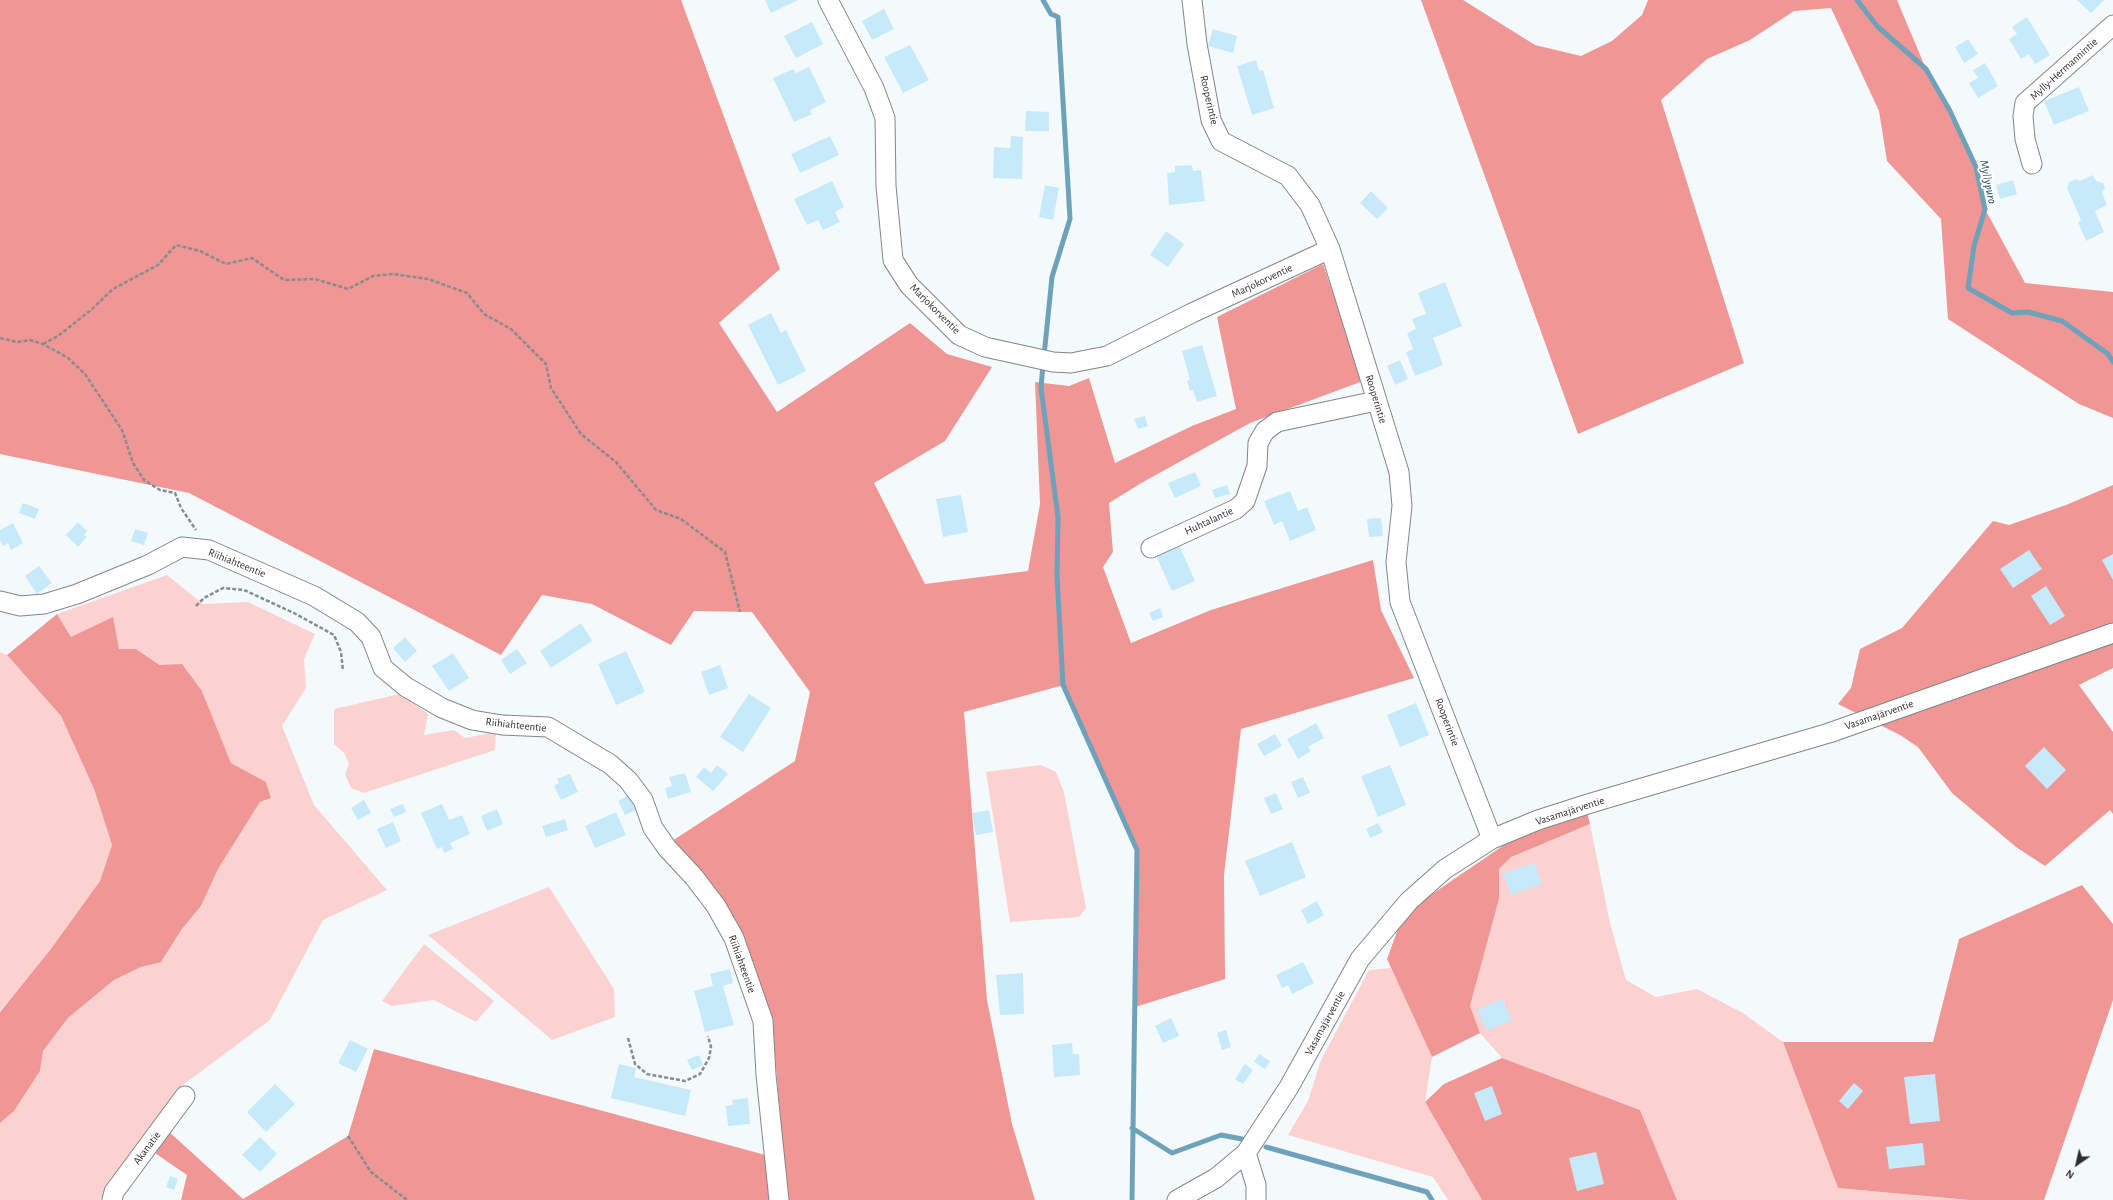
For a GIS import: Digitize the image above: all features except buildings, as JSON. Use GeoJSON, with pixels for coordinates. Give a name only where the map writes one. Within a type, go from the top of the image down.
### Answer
{"type":"FeatureCollection","features":[{"type":"Feature","properties":{"kind":"street","name":"Marjokorventie"},"geometry":{"type":"LineString","coordinates":[[828,0],[874,88],[885,118],[886,186],[893,260],[909,285],[959,335],[986,347],[1044,360],[1071,364],[1107,356],[1192,313],[1330,249]]}},
{"type":"Feature","properties":{"kind":"street","name":"Rooperintie"},"geometry":{"type":"LineString","coordinates":[[1192,0],[1197,44],[1212,120],[1221,141],[1288,176],[1310,205],[1330,249],[1399,472],[1402,506],[1396,562],[1400,602],[1492,839]]}},
{"type":"Feature","properties":{"kind":"street","name":"Mylly-Hermannintie"},"geometry":{"type":"LineString","coordinates":[[2032,164],[2025,139],[2023,116],[2025,103],[2113,25]]}},
{"type":"Feature","properties":{"kind":"street","name":"Huhtalantie"},"geometry":{"type":"LineString","coordinates":[[1151,548],[1236,509],[1245,501],[1257,466],[1258,443],[1265,431],[1277,422],[1376,401]]}},
{"type":"Feature","properties":{"kind":"street","name":"Riihiahteentie"},"geometry":{"type":"LineString","coordinates":[[0,601],[20,606],[44,604],[77,594],[148,564],[182,547],[209,550],[314,596],[356,622],[371,637],[383,668],[406,688],[442,708],[472,720],[502,725],[548,727],[610,764],[628,780],[643,800],[653,828],[667,848],[694,877],[716,906],[734,938],[763,1021],[766,1075],[779,1200]]}},
{"type":"Feature","properties":{"kind":"street","name":"Vasamajärventie"},"geometry":{"type":"LineString","coordinates":[[1177,1200],[1216,1178],[1246,1153],[1289,1087],[1360,959],[1409,900],[1445,869],[1492,839],[1538,820],[1576,808],[1829,733],[2113,633]]}},
{"type":"Feature","properties":{"kind":"street","name":"Akanatie"},"geometry":{"type":"LineString","coordinates":[[112,1200],[114,1192],[185,1096]]}},
{"type":"Feature","properties":{"kind":"street"},"geometry":{"type":"LineString","coordinates":[[1246,1153],[1256,1185],[1256,1200]]}},
{"type":"Feature","properties":{"kind":"path"},"geometry":{"type":"LineString","coordinates":[[43,344],[58,336],[91,310],[113,289],[158,264],[176,245],[200,251],[226,264],[252,258],[284,280],[315,279],[348,288],[373,276],[392,274],[428,279],[467,293],[484,314],[510,329],[546,364],[551,388],[581,434],[616,462],[656,510],[681,519],[725,552],[740,612]]}},
{"type":"Feature","properties":{"kind":"path"},"geometry":{"type":"LineString","coordinates":[[0,338],[17,342],[30,340],[43,344],[68,358],[85,374],[122,430],[133,463],[144,480],[160,490],[175,493],[181,508],[209,550]]}},
{"type":"Feature","properties":{"kind":"path"},"geometry":{"type":"LineString","coordinates":[[196,606],[204,598],[223,588],[244,590],[294,613],[334,635],[341,652],[343,671]]}},
{"type":"Feature","properties":{"kind":"path"},"geometry":{"type":"LineString","coordinates":[[628,1038],[635,1064],[647,1074],[685,1081],[700,1074],[709,1058],[711,1047],[708,1036]]}},
{"type":"Feature","properties":{"kind":"path"},"geometry":{"type":"LineString","coordinates":[[348,1136],[371,1172],[407,1200]]}},
{"type":"Feature","properties":{"kind":"shaded area"},"geometry":{"type":"Polygon","coordinates":[[[0,0],[681,0],[780,269],[719,323],[777,412],[910,323],[947,354],[992,367],[945,441],[874,483],[925,584],[1028,571],[1040,504],[1035,382],[1069,386],[1089,378],[1115,463],[1192,426],[1236,409],[1217,317],[1323,264],[1363,381],[1250,423],[1143,482],[1109,503],[1113,552],[1103,567],[1131,643],[1211,610],[1373,560],[1381,610],[1414,678],[1241,729],[1224,875],[1225,979],[1135,1007],[1137,850],[1064,685],[964,712],[987,1000],[1012,1124],[1035,1200],[181,1200],[187,1175],[152,1151],[166,1129],[243,1199],[348,1136],[374,1049],[784,1160],[772,1020],[744,936],[723,901],[672,841],[795,761],[810,692],[752,612],[694,611],[671,645],[592,604],[542,595],[501,655],[189,493],[0,454],[0,0]]]}},
{"type":"Feature","properties":{"kind":"shaded area"},"geometry":{"type":"Polygon","coordinates":[[[1421,0],[1463,0],[1535,45],[1581,56],[1612,41],[1642,15],[1648,0],[1897,0],[1926,69],[1950,111],[1976,167],[1985,209],[2025,283],[2113,292],[2113,418],[2079,404],[1948,319],[1941,219],[1887,161],[1879,111],[1831,8],[1794,11],[1750,40],[1707,59],[1661,100],[1744,363],[1578,434],[1421,0]]]}},
{"type":"Feature","properties":{"kind":"shaded area"},"geometry":{"type":"Polygon","coordinates":[[[2113,485],[2113,668],[2079,685],[2113,732],[2113,814],[2110,810],[2045,866],[2016,847],[1952,793],[1918,747],[1900,735],[1838,704],[1851,688],[1860,649],[1902,628],[1993,521],[2009,525],[2066,505],[2113,485]]]}},
{"type":"Feature","properties":{"kind":"shaded area"},"geometry":{"type":"Polygon","coordinates":[[[167,575],[203,604],[248,602],[315,634],[304,659],[306,688],[282,726],[314,805],[387,890],[323,920],[270,1020],[180,1087],[100,1200],[0,1200],[0,1123],[14,1111],[40,1071],[43,1051],[68,1018],[114,980],[141,967],[162,961],[182,929],[201,906],[218,869],[260,802],[271,798],[266,782],[231,763],[202,691],[136,649],[119,649],[71,637],[57,614],[167,575]]]}},
{"type":"Feature","properties":{"kind":"shaded area"},"geometry":{"type":"Polygon","coordinates":[[[57,614],[71,637],[113,617],[119,649],[136,649],[160,665],[182,664],[202,691],[231,763],[266,782],[271,798],[260,802],[218,869],[201,906],[182,929],[161,962],[141,967],[114,980],[68,1018],[43,1051],[40,1071],[14,1111],[0,1123],[0,1012],[51,949],[100,881],[112,845],[94,789],[61,716],[7,655],[57,614]]]}},
{"type":"Feature","properties":{"kind":"shaded area"},"geometry":{"type":"Polygon","coordinates":[[[0,652],[7,655],[61,716],[94,789],[112,845],[100,881],[52,949],[0,1011],[0,652]]]}},
{"type":"Feature","properties":{"kind":"shaded area"},"geometry":{"type":"Polygon","coordinates":[[[400,694],[428,714],[424,735],[454,730],[465,738],[496,732],[495,750],[364,793],[351,788],[345,774],[349,764],[344,753],[334,744],[334,709],[400,694]]]}},
{"type":"Feature","properties":{"kind":"shaded area"},"geometry":{"type":"Polygon","coordinates":[[[1041,765],[1056,772],[1064,792],[1086,908],[1079,917],[1010,922],[986,772],[1041,765]]]}},
{"type":"Feature","properties":{"kind":"shaded area"},"geometry":{"type":"Polygon","coordinates":[[[1587,812],[1590,824],[1511,857],[1499,869],[1499,899],[1470,1006],[1480,1033],[1432,1057],[1387,959],[1399,926],[1419,903],[1507,843],[1587,812]]]}},
{"type":"Feature","properties":{"kind":"shaded area"},"geometry":{"type":"Polygon","coordinates":[[[1590,824],[1610,923],[1626,980],[1656,997],[1697,989],[1743,1013],[1783,1042],[1838,1188],[1969,1200],[1677,1200],[1640,1110],[1502,1058],[1480,1033],[1470,1006],[1499,899],[1499,869],[1510,857],[1590,824]]]}},
{"type":"Feature","properties":{"kind":"shaded area"},"geometry":{"type":"Polygon","coordinates":[[[2082,885],[2113,924],[2113,1000],[2044,1200],[1969,1200],[1838,1188],[1783,1042],[1933,1042],[1959,939],[2082,885]]]}},
{"type":"Feature","properties":{"kind":"shaded area"},"geometry":{"type":"Polygon","coordinates":[[[549,887],[614,989],[615,1017],[552,1040],[428,935],[549,887]]]}},
{"type":"Feature","properties":{"kind":"shaded area"},"geometry":{"type":"Polygon","coordinates":[[[424,944],[494,1001],[476,1022],[434,1000],[392,1006],[382,1001],[424,944]]]}},
{"type":"Feature","properties":{"kind":"shaded area"},"geometry":{"type":"Polygon","coordinates":[[[1391,968],[1432,1057],[1425,1102],[1482,1200],[1448,1200],[1433,1177],[1288,1135],[1308,1101],[1321,1060],[1369,970],[1391,968]]]}},
{"type":"Feature","properties":{"kind":"shaded area"},"geometry":{"type":"Polygon","coordinates":[[[1502,1058],[1640,1110],[1677,1200],[1482,1200],[1425,1102],[1444,1084],[1502,1058]]]}},
{"type":"Feature","properties":{"kind":"waterway"},"geometry":{"type":"LineString","coordinates":[[1043,0],[1051,14],[1058,17],[1070,219],[1052,277],[1044,356]]}},
{"type":"Feature","properties":{"kind":"waterway","name":"Myllypuro"},"geometry":{"type":"LineString","coordinates":[[1857,0],[1877,26],[1926,69],[1950,111],[1976,167],[1985,209],[1974,246],[1968,288],[2012,313],[2028,312],[2062,321],[2108,354],[2113,362]]}},
{"type":"Feature","properties":{"kind":"waterway"},"geometry":{"type":"LineString","coordinates":[[1043,364],[1041,388],[1058,517],[1057,576],[1063,685],[1137,850],[1132,1200]]}},
{"type":"Feature","properties":{"kind":"waterway"},"geometry":{"type":"LineString","coordinates":[[1132,1128],[1172,1153],[1221,1135],[1242,1139]]}},
{"type":"Feature","properties":{"kind":"waterway"},"geometry":{"type":"LineString","coordinates":[[1266,1147],[1427,1192],[1432,1200]]}}]}
